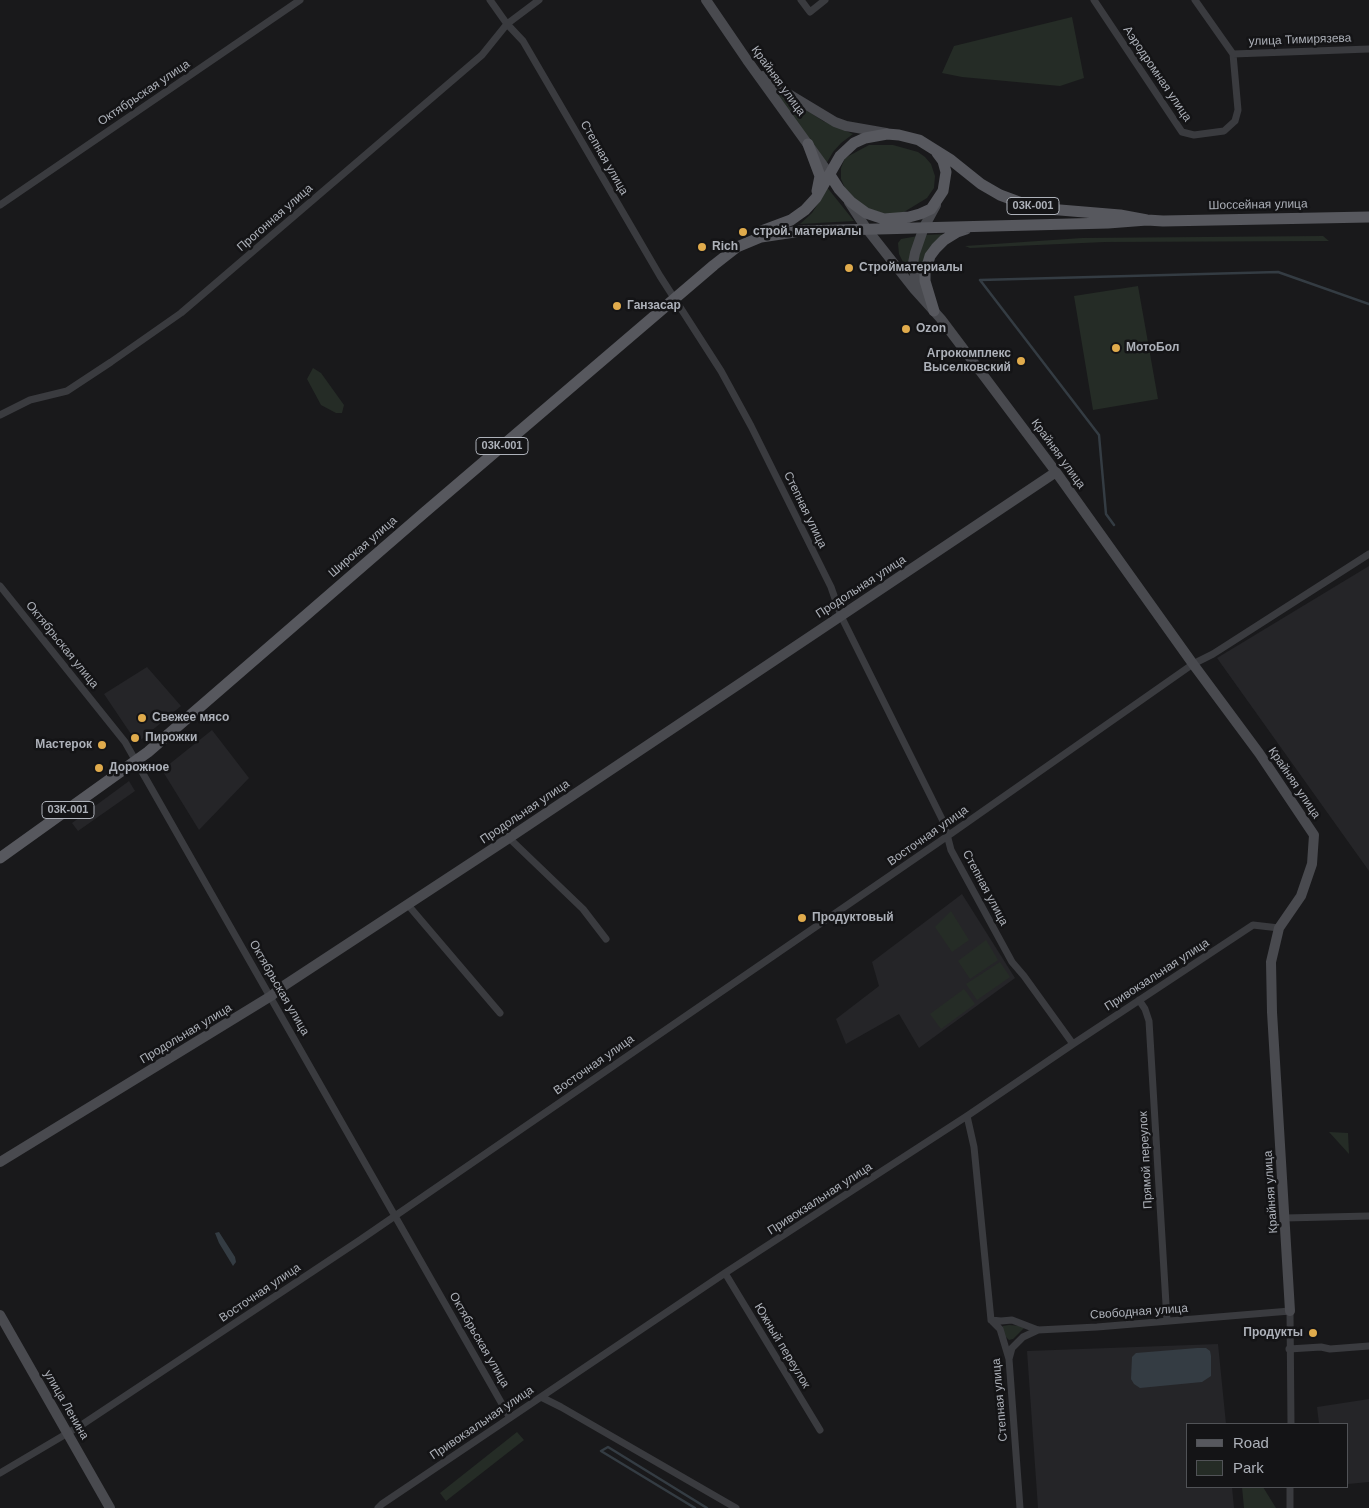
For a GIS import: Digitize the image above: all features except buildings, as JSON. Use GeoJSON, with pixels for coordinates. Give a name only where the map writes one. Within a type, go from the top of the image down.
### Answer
{"type":"FeatureCollection","features":[{"type":"Feature","properties":{"kind":"main road","name":"03К-001"},"geometry":{"type":"LineString","coordinates":[[738,247],[751,235],[791,220],[805,210],[816,198],[840,156],[854,143],[864,138],[887,134],[910,137],[935,149],[981,184],[1000,195],[1027,205],[1066,211],[1120,215],[1148,220]]}},
{"type":"Feature","properties":{"kind":"main road"},"geometry":{"type":"LineString","coordinates":[[808,144],[820,176],[816,198]]}},
{"type":"Feature","properties":{"kind":"main road"},"geometry":{"type":"LineString","coordinates":[[830,175],[851,202],[866,213],[884,219],[909,217],[931,209],[943,191],[946,172],[943,161],[935,149]]}},
{"type":"Feature","properties":{"kind":"main road"},"geometry":{"type":"LineString","coordinates":[[888,228],[909,217]]}},
{"type":"Feature","properties":{"kind":"main road","name":"Шоссейная улица"},"geometry":{"type":"LineString","coordinates":[[1148,220],[1369,217]]}},
{"type":"Feature","properties":{"kind":"main road","name":"03К-001"},"geometry":{"type":"LineString","coordinates":[[738,247],[761,237],[786,232],[866,228],[1108,223],[1148,220]]}},
{"type":"Feature","properties":{"kind":"main road","name":"03К-001"},"geometry":{"type":"LineString","coordinates":[[934,311],[926,280],[930,256],[944,240],[957,232],[976,226]]}},
{"type":"Feature","properties":{"kind":"main road","name":"Широкая улица"},"geometry":{"type":"LineString","coordinates":[[0,858],[136,762],[675,298],[738,247]]}},
{"type":"Feature","properties":{"kind":"street","name":"Октябрьская улица"},"geometry":{"type":"LineString","coordinates":[[0,205],[300,0]]}},
{"type":"Feature","properties":{"kind":"street","name":"Степная улица"},"geometry":{"type":"LineString","coordinates":[[490,0],[507,24],[523,41],[660,276],[721,371],[751,426],[831,587],[841,616],[944,823],[952,850],[1012,962],[1073,1044]]}},
{"type":"Feature","properties":{"kind":"street","name":"Прогонная улица"},"geometry":{"type":"LineString","coordinates":[[0,414],[30,400],[67,391],[180,314],[482,55],[507,24],[539,0]]}},
{"type":"Feature","properties":{"kind":"street","name":"Крайняя улица"},"geometry":{"type":"LineString","coordinates":[[706,0],[746,60],[830,175]]}},
{"type":"Feature","properties":{"kind":"street"},"geometry":{"type":"LineString","coordinates":[[801,0],[810,12],[825,0]]}},
{"type":"Feature","properties":{"kind":"street","name":"Аэродромная улица"},"geometry":{"type":"LineString","coordinates":[[1094,0],[1182,132],[1194,135],[1224,131],[1235,121],[1238,110],[1233,54]]}},
{"type":"Feature","properties":{"kind":"street"},"geometry":{"type":"LineString","coordinates":[[1194,0],[1233,54]]}},
{"type":"Feature","properties":{"kind":"street","name":"улица Тимирязева"},"geometry":{"type":"LineString","coordinates":[[1233,54],[1369,49]]}},
{"type":"Feature","properties":{"kind":"street","name":"03К-001"},"geometry":{"type":"LineString","coordinates":[[746,60],[772,84],[826,117],[846,126],[887,134]]}},
{"type":"Feature","properties":{"kind":"street"},"geometry":{"type":"LineString","coordinates":[[839,189],[866,228],[914,289],[934,311]]}},
{"type":"Feature","properties":{"kind":"street"},"geometry":{"type":"LineString","coordinates":[[934,311],[920,288],[913,264],[924,227],[943,191]]}},
{"type":"Feature","properties":{"kind":"street","name":"Крайняя улица"},"geometry":{"type":"LineString","coordinates":[[934,311],[1056,472],[1259,753],[1314,835],[1312,864],[1301,896],[1279,928],[1271,962],[1272,1012],[1290,1311],[1291,1423]]}},
{"type":"Feature","properties":{"kind":"street","name":"Продольная улица"},"geometry":{"type":"LineString","coordinates":[[0,1162],[271,996],[1056,472]]}},
{"type":"Feature","properties":{"kind":"street","name":"Восточная улица"},"geometry":{"type":"LineString","coordinates":[[0,1473],[68,1434],[395,1216],[948,836],[1193,664],[1213,654],[1369,554]]}},
{"type":"Feature","properties":{"kind":"street","name":"Октябрьская улица"},"geometry":{"type":"LineString","coordinates":[[0,586],[125,742],[510,1418]]}},
{"type":"Feature","properties":{"kind":"street"},"geometry":{"type":"LineString","coordinates":[[509,838],[583,909],[606,939]]}},
{"type":"Feature","properties":{"kind":"street"},"geometry":{"type":"LineString","coordinates":[[408,905],[500,1013]]}},
{"type":"Feature","properties":{"kind":"street","name":"Привокзальная улица"},"geometry":{"type":"LineString","coordinates":[[378,1508],[725,1274],[967,1116],[1253,925],[1279,928]]}},
{"type":"Feature","properties":{"kind":"street","name":"Прямой переулок"},"geometry":{"type":"LineString","coordinates":[[1139,1000],[1145,1009],[1149,1021],[1167,1321]]}},
{"type":"Feature","properties":{"kind":"street","name":"Степная улица"},"geometry":{"type":"LineString","coordinates":[[967,1116],[974,1147],[991,1320],[1000,1329],[1009,1359],[1020,1508]]}},
{"type":"Feature","properties":{"kind":"street"},"geometry":{"type":"LineString","coordinates":[[1285,1218],[1369,1216]]}},
{"type":"Feature","properties":{"kind":"street","name":"Южный переулок"},"geometry":{"type":"LineString","coordinates":[[725,1274],[820,1430]]}},
{"type":"Feature","properties":{"kind":"street","name":"Свободная улица"},"geometry":{"type":"LineString","coordinates":[[991,1320],[1012,1320],[1038,1330],[1290,1311]]}},
{"type":"Feature","properties":{"kind":"street","name":"улица Ленина"},"geometry":{"type":"LineString","coordinates":[[0,1315],[110,1508]]}},
{"type":"Feature","properties":{"kind":"street"},"geometry":{"type":"LineString","coordinates":[[1009,1359],[1012,1348],[1023,1337],[1038,1330]]}},
{"type":"Feature","properties":{"kind":"street"},"geometry":{"type":"LineString","coordinates":[[1290,1349],[1321,1347],[1330,1349],[1369,1346]]}},
{"type":"Feature","properties":{"kind":"street"},"geometry":{"type":"LineString","coordinates":[[541,1397],[736,1508]]}},
{"type":"Feature","properties":{"kind":"street"},"geometry":{"type":"LineString","coordinates":[[1290,1488],[1290,1508]]}},
{"type":"Feature","properties":{"kind":"shaded area"},"geometry":{"type":"Polygon","coordinates":[[[1369,566],[1369,871],[1217,658],[1369,566]]]}},
{"type":"Feature","properties":{"kind":"shaded area"},"geometry":{"type":"Polygon","coordinates":[[[147,667],[181,706],[137,743],[104,694],[147,667]]]}},
{"type":"Feature","properties":{"kind":"shaded area"},"geometry":{"type":"Polygon","coordinates":[[[212,730],[249,778],[199,830],[162,770],[212,730]]]}},
{"type":"Feature","properties":{"kind":"shaded area"},"geometry":{"type":"Polygon","coordinates":[[[129,781],[135,791],[78,831],[72,823],[129,781]]]}},
{"type":"Feature","properties":{"kind":"shaded area"},"geometry":{"type":"Polygon","coordinates":[[[962,894],[1015,978],[919,1048],[899,1014],[846,1044],[836,1019],[879,986],[872,962],[962,894]]]}},
{"type":"Feature","properties":{"kind":"shaded area"},"geometry":{"type":"Polygon","coordinates":[[[219,1232],[235,1257],[236,1262],[233,1266],[219,1243],[215,1233],[219,1232]]]}},
{"type":"Feature","properties":{"kind":"shaded area"},"geometry":{"type":"Polygon","coordinates":[[[1218,1344],[1226,1423],[1186,1423],[1186,1488],[1232,1488],[1234,1508],[1038,1508],[1027,1351],[1218,1344]]]}},
{"type":"Feature","properties":{"kind":"shaded area"},"geometry":{"type":"Polygon","coordinates":[[[1206,1348],[1210,1351],[1211,1356],[1211,1376],[1202,1382],[1140,1388],[1131,1379],[1132,1357],[1136,1353],[1206,1348]]]}},
{"type":"Feature","properties":{"kind":"shaded area"},"geometry":{"type":"Polygon","coordinates":[[[1369,1399],[1369,1482],[1349,1484],[1349,1423],[1319,1423],[1317,1407],[1369,1399]]]}},
{"type":"Feature","properties":{"kind":"green space"},"geometry":{"type":"Polygon","coordinates":[[[1072,17],[1084,78],[1060,86],[962,77],[942,73],[954,46],[1072,17]]]}},
{"type":"Feature","properties":{"kind":"green space"},"geometry":{"type":"Polygon","coordinates":[[[768,85],[823,121],[853,134],[841,143],[826,164],[768,85]]]}},
{"type":"Feature","properties":{"kind":"green space"},"geometry":{"type":"Polygon","coordinates":[[[869,145],[893,145],[918,152],[925,157],[931,164],[935,176],[934,188],[927,198],[904,212],[889,215],[869,209],[859,203],[845,188],[841,179],[841,168],[845,158],[869,145]]]}},
{"type":"Feature","properties":{"kind":"green space"},"geometry":{"type":"Polygon","coordinates":[[[826,186],[854,221],[800,224],[812,213],[823,196],[826,186]]]}},
{"type":"Feature","properties":{"kind":"green space"},"geometry":{"type":"Polygon","coordinates":[[[948,234],[919,279],[916,259],[924,235],[948,234]]]}},
{"type":"Feature","properties":{"kind":"green space"},"geometry":{"type":"Polygon","coordinates":[[[918,236],[909,267],[910,276],[899,254],[898,243],[901,239],[918,236]]]}},
{"type":"Feature","properties":{"kind":"green space"},"geometry":{"type":"Polygon","coordinates":[[[1323,236],[1329,241],[1105,242],[970,248],[965,246],[1082,238],[1323,236]]]}},
{"type":"Feature","properties":{"kind":"green space","name":"МотоБол"},"geometry":{"type":"Polygon","coordinates":[[[1138,286],[1158,399],[1093,410],[1074,296],[1138,286]]]}},
{"type":"Feature","properties":{"kind":"green space"},"geometry":{"type":"Polygon","coordinates":[[[313,368],[321,373],[344,405],[342,413],[336,413],[321,405],[307,379],[313,368]]]}},
{"type":"Feature","properties":{"kind":"green space"},"geometry":{"type":"Polygon","coordinates":[[[951,911],[969,940],[952,952],[935,927],[951,911]]]}},
{"type":"Feature","properties":{"kind":"green space"},"geometry":{"type":"Polygon","coordinates":[[[986,940],[998,960],[970,979],[958,961],[986,940]]]}},
{"type":"Feature","properties":{"kind":"green space"},"geometry":{"type":"Polygon","coordinates":[[[1000,962],[1010,977],[977,1000],[966,984],[1000,962]]]}},
{"type":"Feature","properties":{"kind":"green space"},"geometry":{"type":"Polygon","coordinates":[[[964,989],[975,1004],[941,1029],[930,1014],[964,989]]]}},
{"type":"Feature","properties":{"kind":"green space"},"geometry":{"type":"Polygon","coordinates":[[[1329,1132],[1348,1133],[1349,1154],[1329,1132]]]}},
{"type":"Feature","properties":{"kind":"green space"},"geometry":{"type":"Polygon","coordinates":[[[1009,1325],[1024,1328],[1013,1339],[1009,1340],[1002,1328],[1009,1325]]]}},
{"type":"Feature","properties":{"kind":"green space"},"geometry":{"type":"Polygon","coordinates":[[[517,1432],[524,1440],[446,1501],[440,1493],[517,1432]]]}},
{"type":"Feature","properties":{"kind":"green space"},"geometry":{"type":"Polygon","coordinates":[[[1242,1488],[1264,1488],[1276,1508],[1244,1508],[1242,1488]]]}},
{"type":"Feature","properties":{"kind":"waterway"},"geometry":{"type":"LineString","coordinates":[[1114,525],[1106,514],[1099,435],[980,280],[1278,272],[1369,304]]}},
{"type":"Feature","properties":{"kind":"waterway"},"geometry":{"type":"LineString","coordinates":[[695,1508],[601,1451],[608,1447],[707,1508]]}},
{"type":"Feature","properties":{"kind":"place","name":"строй. материалы"},"geometry":{"type":"Point","coordinates":[743,232]}},
{"type":"Feature","properties":{"kind":"place","name":"Rich"},"geometry":{"type":"Point","coordinates":[702,247]}},
{"type":"Feature","properties":{"kind":"place","name":"Стройматериалы"},"geometry":{"type":"Point","coordinates":[849,268]}},
{"type":"Feature","properties":{"kind":"place","name":"Ганзасар"},"geometry":{"type":"Point","coordinates":[617,306]}},
{"type":"Feature","properties":{"kind":"place","name":"Ozon"},"geometry":{"type":"Point","coordinates":[906,329]}},
{"type":"Feature","properties":{"kind":"place","name":"МотоБол"},"geometry":{"type":"Point","coordinates":[1116,348]}},
{"type":"Feature","properties":{"kind":"place","name":"Агрокомплекс Выселковский"},"geometry":{"type":"Point","coordinates":[1021,361]}},
{"type":"Feature","properties":{"kind":"place","name":"Свежее мясо"},"geometry":{"type":"Point","coordinates":[142,718]}},
{"type":"Feature","properties":{"kind":"place","name":"Пирожки"},"geometry":{"type":"Point","coordinates":[135,738]}},
{"type":"Feature","properties":{"kind":"place","name":"Мастерок"},"geometry":{"type":"Point","coordinates":[102,745]}},
{"type":"Feature","properties":{"kind":"place","name":"Дорожное"},"geometry":{"type":"Point","coordinates":[99,768]}},
{"type":"Feature","properties":{"kind":"place","name":"Продуктовый"},"geometry":{"type":"Point","coordinates":[802,918]}},
{"type":"Feature","properties":{"kind":"place","name":"Продукты"},"geometry":{"type":"Point","coordinates":[1313,1333]}}]}
